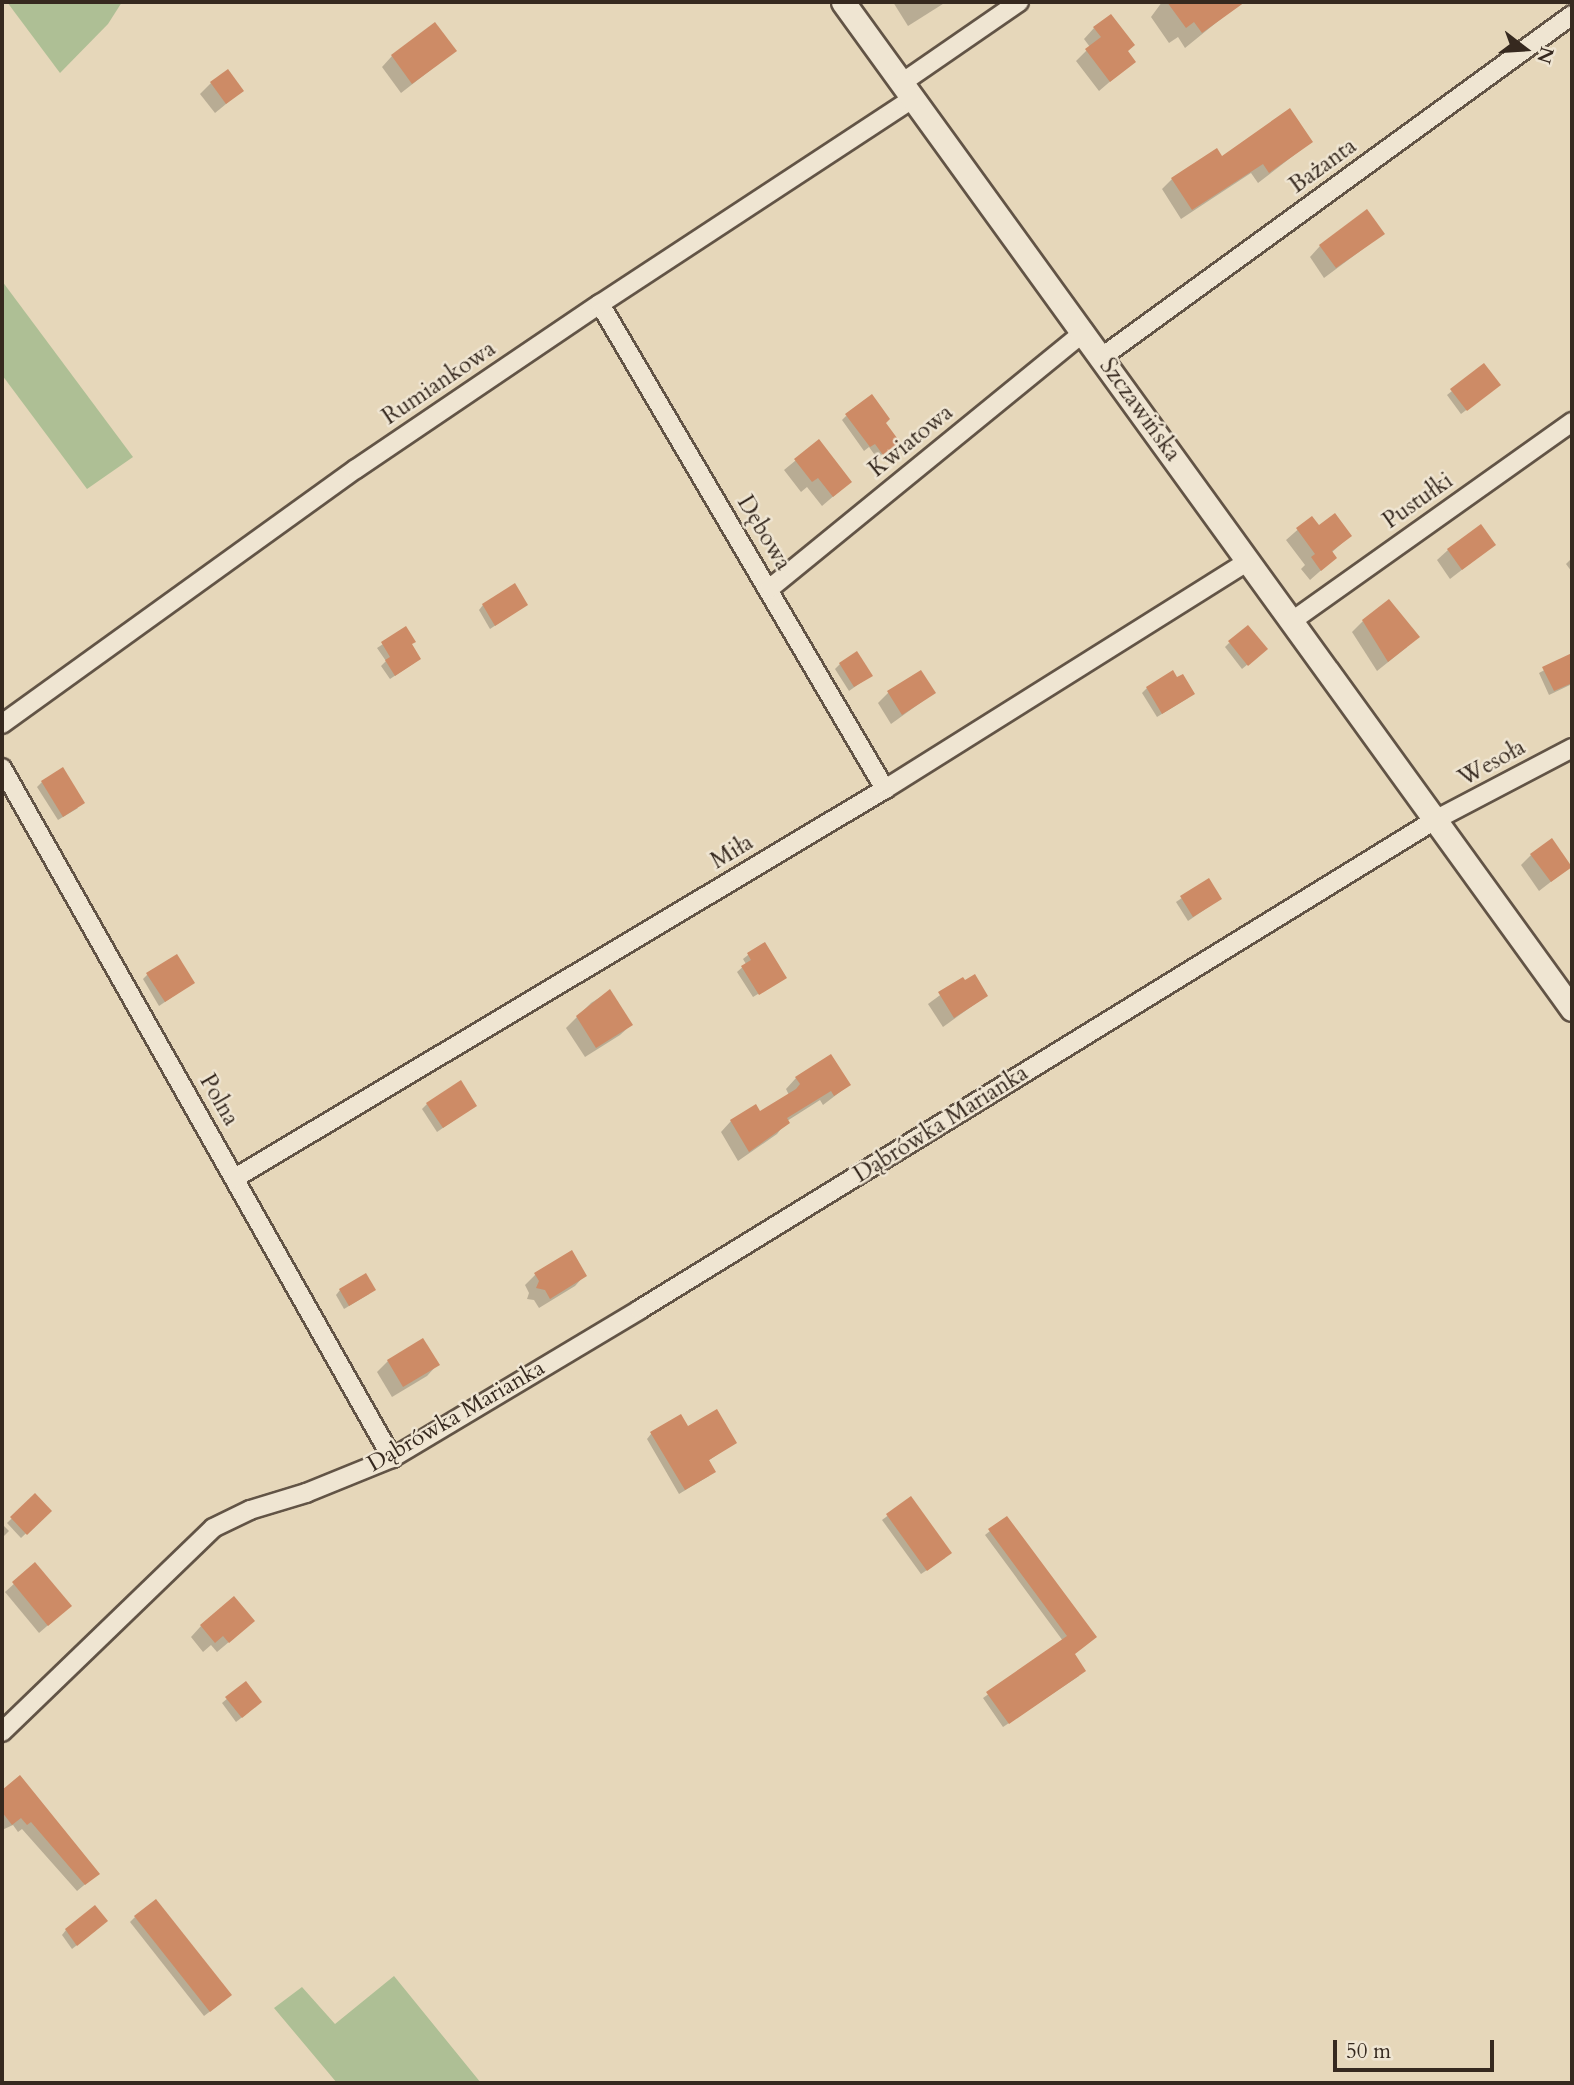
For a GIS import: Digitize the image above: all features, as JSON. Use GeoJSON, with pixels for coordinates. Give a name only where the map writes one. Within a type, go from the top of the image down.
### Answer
{"type":"FeatureCollection","features":[{"type":"Feature","properties":{"kind":"street","name":"Szczawińska"},"geometry":{"type":"LineString","coordinates":[[843,2],[1436,820]]}},
{"type":"Feature","properties":{"kind":"street","name":"Rumiankowa"},"geometry":{"type":"LineString","coordinates":[[2,724],[356,469],[909,90],[1019,2]]}},
{"type":"Feature","properties":{"kind":"street","name":"Bażanta"},"geometry":{"type":"LineString","coordinates":[[1102,357],[1572,15]]}},
{"type":"Feature","properties":{"kind":"street","name":"Dębowa"},"geometry":{"type":"LineString","coordinates":[[600,303],[885,789]]}},
{"type":"Feature","properties":{"kind":"street","name":"Kwiatowa"},"geometry":{"type":"LineString","coordinates":[[769,589],[1084,332]]}},
{"type":"Feature","properties":{"kind":"street","name":"Pustułki"},"geometry":{"type":"LineString","coordinates":[[1292,621],[1572,422]]}},
{"type":"Feature","properties":{"kind":"street","name":"Miła"},"geometry":{"type":"LineString","coordinates":[[235,1178],[885,789],[1249,561]]}},
{"type":"Feature","properties":{"kind":"street","name":"Wesoła"},"geometry":{"type":"LineString","coordinates":[[1436,820],[1572,748]]}},
{"type":"Feature","properties":{"kind":"street","name":"Polna"},"geometry":{"type":"LineString","coordinates":[[2,768],[392,1458]]}},
{"type":"Feature","properties":{"kind":"street"},"geometry":{"type":"LineString","coordinates":[[1436,820],[1572,1009]]}},
{"type":"Feature","properties":{"kind":"street","name":"Dąbrówka Marianka"},"geometry":{"type":"LineString","coordinates":[[2,1732],[195,1543],[233,1517],[328,1485],[392,1458],[639,1310],[1436,820]]}},
{"type":"Feature","properties":{"kind":"green space"},"geometry":{"type":"Polygon","coordinates":[[[7,2],[122,2],[108,24],[60,73],[7,2]]]}},
{"type":"Feature","properties":{"kind":"green space"},"geometry":{"type":"Polygon","coordinates":[[[2,281],[133,457],[87,489],[2,375],[2,281]]]}},
{"type":"Feature","properties":{"kind":"green space"},"geometry":{"type":"Polygon","coordinates":[[[394,1976],[481,2083],[337,2083],[274,2008],[302,1987],[335,2024],[394,1976]]]}},
{"type":"Feature","properties":{"kind":"building"},"geometry":{"type":"Polygon","coordinates":[[[1167,2],[1245,2],[1202,33],[1194,22],[1186,28],[1167,2]]]}},
{"type":"Feature","properties":{"kind":"building"},"geometry":{"type":"Polygon","coordinates":[[[1111,14],[1135,45],[1128,51],[1136,62],[1110,82],[1085,49],[1101,37],[1093,27],[1111,14]]]}},
{"type":"Feature","properties":{"kind":"building"},"geometry":{"type":"Polygon","coordinates":[[[435,22],[457,51],[412,84],[391,55],[435,22]]]}},
{"type":"Feature","properties":{"kind":"building"},"geometry":{"type":"Polygon","coordinates":[[[228,69],[244,91],[226,104],[210,82],[228,69]]]}},
{"type":"Feature","properties":{"kind":"building"},"geometry":{"type":"Polygon","coordinates":[[[1290,108],[1313,142],[1269,173],[1263,164],[1192,210],[1171,178],[1217,148],[1222,156],[1290,108]]]}},
{"type":"Feature","properties":{"kind":"building"},"geometry":{"type":"Polygon","coordinates":[[[1367,209],[1385,234],[1336,268],[1319,245],[1367,209]]]}},
{"type":"Feature","properties":{"kind":"building"},"geometry":{"type":"Polygon","coordinates":[[[1484,363],[1501,385],[1467,411],[1450,389],[1484,363]]]}},
{"type":"Feature","properties":{"kind":"building"},"geometry":{"type":"Polygon","coordinates":[[[872,394],[890,419],[886,423],[900,442],[883,455],[875,444],[870,447],[845,414],[872,394]]]}},
{"type":"Feature","properties":{"kind":"building"},"geometry":{"type":"Polygon","coordinates":[[[819,439],[852,482],[833,497],[818,478],[812,482],[794,459],[819,439]]]}},
{"type":"Feature","properties":{"kind":"building"},"geometry":{"type":"Polygon","coordinates":[[[1335,513],[1352,536],[1332,551],[1337,558],[1321,571],[1311,557],[1315,554],[1296,528],[1312,516],[1319,525],[1335,513]]]}},
{"type":"Feature","properties":{"kind":"building"},"geometry":{"type":"Polygon","coordinates":[[[1481,524],[1496,545],[1462,570],[1447,549],[1481,524]]]}},
{"type":"Feature","properties":{"kind":"building"},"geometry":{"type":"Polygon","coordinates":[[[515,583],[528,605],[495,626],[482,604],[515,583]]]}},
{"type":"Feature","properties":{"kind":"building"},"geometry":{"type":"Polygon","coordinates":[[[1389,599],[1420,637],[1388,662],[1362,620],[1389,599]]]}},
{"type":"Feature","properties":{"kind":"building"},"geometry":{"type":"Polygon","coordinates":[[[1248,625],[1268,649],[1248,666],[1228,641],[1248,625]]]}},
{"type":"Feature","properties":{"kind":"building"},"geometry":{"type":"Polygon","coordinates":[[[406,626],[416,642],[412,644],[421,659],[395,676],[385,660],[390,657],[381,642],[406,626]]]}},
{"type":"Feature","properties":{"kind":"building"},"geometry":{"type":"Polygon","coordinates":[[[857,651],[873,676],[854,687],[839,663],[857,651]]]}},
{"type":"Feature","properties":{"kind":"building"},"geometry":{"type":"Polygon","coordinates":[[[1572,653],[1572,683],[1554,691],[1542,667],[1572,653]]]}},
{"type":"Feature","properties":{"kind":"building"},"geometry":{"type":"Polygon","coordinates":[[[921,670],[936,693],[902,715],[887,691],[921,670]]]}},
{"type":"Feature","properties":{"kind":"building"},"geometry":{"type":"Polygon","coordinates":[[[1173,670],[1177,677],[1183,674],[1195,694],[1162,714],[1146,687],[1173,670]]]}},
{"type":"Feature","properties":{"kind":"building"},"geometry":{"type":"Polygon","coordinates":[[[63,767],[85,803],[63,817],[41,781],[63,767]]]}},
{"type":"Feature","properties":{"kind":"building"},"geometry":{"type":"Polygon","coordinates":[[[1552,838],[1572,867],[1551,882],[1530,854],[1552,838]]]}},
{"type":"Feature","properties":{"kind":"building"},"geometry":{"type":"Polygon","coordinates":[[[1209,878],[1222,899],[1193,917],[1180,896],[1209,878]]]}},
{"type":"Feature","properties":{"kind":"building"},"geometry":{"type":"Polygon","coordinates":[[[765,942],[787,978],[759,995],[741,966],[751,960],[747,953],[765,942]]]}},
{"type":"Feature","properties":{"kind":"building"},"geometry":{"type":"Polygon","coordinates":[[[177,954],[195,983],[165,1002],[146,973],[177,954]]]}},
{"type":"Feature","properties":{"kind":"building"},"geometry":{"type":"Polygon","coordinates":[[[975,974],[988,996],[954,1018],[938,992],[963,977],[965,980],[975,974]]]}},
{"type":"Feature","properties":{"kind":"building"},"geometry":{"type":"Polygon","coordinates":[[[610,989],[633,1025],[596,1048],[576,1016],[610,989]]]}},
{"type":"Feature","properties":{"kind":"building"},"geometry":{"type":"Polygon","coordinates":[[[831,1054],[851,1085],[834,1096],[831,1091],[787,1118],[790,1123],[749,1152],[730,1120],[756,1104],[760,1111],[796,1089],[800,1084],[795,1077],[831,1054]]]}},
{"type":"Feature","properties":{"kind":"building"},"geometry":{"type":"Polygon","coordinates":[[[461,1080],[477,1106],[443,1128],[426,1103],[461,1080]]]}},
{"type":"Feature","properties":{"kind":"building"},"geometry":{"type":"Polygon","coordinates":[[[572,1250],[587,1276],[550,1299],[545,1290],[536,1288],[539,1281],[534,1273],[572,1250]]]}},
{"type":"Feature","properties":{"kind":"building"},"geometry":{"type":"Polygon","coordinates":[[[366,1273],[376,1290],[349,1306],[339,1289],[366,1273]]]}},
{"type":"Feature","properties":{"kind":"building"},"geometry":{"type":"Polygon","coordinates":[[[423,1338],[440,1365],[403,1387],[387,1360],[423,1338]]]}},
{"type":"Feature","properties":{"kind":"building"},"geometry":{"type":"Polygon","coordinates":[[[717,1409],[737,1443],[709,1460],[716,1472],[685,1490],[650,1432],[681,1414],[688,1426],[717,1409]]]}},
{"type":"Feature","properties":{"kind":"building"},"geometry":{"type":"Polygon","coordinates":[[[35,1493],[52,1511],[27,1535],[10,1517],[35,1493]]]}},
{"type":"Feature","properties":{"kind":"building"},"geometry":{"type":"Polygon","coordinates":[[[911,1496],[952,1553],[927,1571],[886,1514],[911,1496]]]}},
{"type":"Feature","properties":{"kind":"building"},"geometry":{"type":"Polygon","coordinates":[[[1007,1516],[1097,1637],[1075,1654],[1086,1671],[1009,1724],[986,1692],[1067,1636],[988,1529],[1007,1516]]]}},
{"type":"Feature","properties":{"kind":"building"},"geometry":{"type":"Polygon","coordinates":[[[35,1562],[72,1606],[48,1626],[12,1582],[35,1562]]]}},
{"type":"Feature","properties":{"kind":"building"},"geometry":{"type":"Polygon","coordinates":[[[234,1596],[255,1621],[229,1643],[223,1636],[215,1643],[200,1625],[234,1596]]]}},
{"type":"Feature","properties":{"kind":"building"},"geometry":{"type":"Polygon","coordinates":[[[246,1681],[262,1702],[242,1718],[225,1697],[246,1681]]]}},
{"type":"Feature","properties":{"kind":"building"},"geometry":{"type":"Polygon","coordinates":[[[20,1775],[100,1874],[85,1885],[31,1822],[27,1825],[21,1818],[12,1825],[2,1812],[2,1790],[20,1775]]]}},
{"type":"Feature","properties":{"kind":"building"},"geometry":{"type":"Polygon","coordinates":[[[156,1899],[232,1995],[210,2012],[134,1916],[156,1899]]]}},
{"type":"Feature","properties":{"kind":"building"},"geometry":{"type":"Polygon","coordinates":[[[95,1905],[108,1921],[77,1946],[65,1929],[95,1905]]]}}]}
